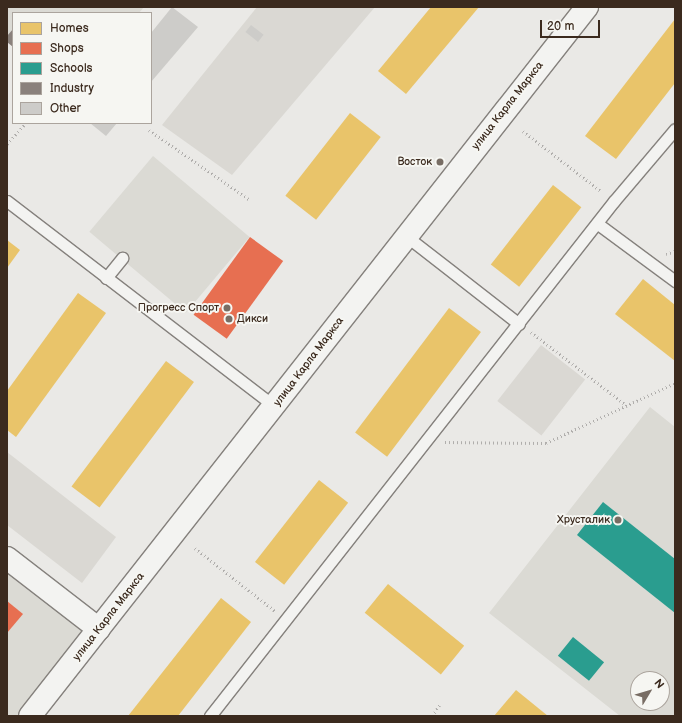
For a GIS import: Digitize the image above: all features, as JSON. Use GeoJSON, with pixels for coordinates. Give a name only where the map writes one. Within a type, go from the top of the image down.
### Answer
{"type":"FeatureCollection","features":[{"type":"Feature","properties":{"kind":"main road","name":"улица Карла Маркса"},"geometry":{"type":"LineString","coordinates":[[30,716],[275,407],[406,236],[586,7]]}},
{"type":"Feature","properties":{"kind":"main road"},"geometry":{"type":"LineString","coordinates":[[7,558],[99,629]]}},
{"type":"Feature","properties":{"kind":"lane"},"geometry":{"type":"LineString","coordinates":[[210,716],[598,224],[614,201],[675,130]]}},
{"type":"Feature","properties":{"kind":"lane"},"geometry":{"type":"LineString","coordinates":[[7,201],[275,407]]}},
{"type":"Feature","properties":{"kind":"lane"},"geometry":{"type":"LineString","coordinates":[[598,224],[675,281]]}},
{"type":"Feature","properties":{"kind":"lane"},"geometry":{"type":"LineString","coordinates":[[406,236],[519,324]]}},
{"type":"Feature","properties":{"kind":"lane"},"geometry":{"type":"LineString","coordinates":[[106,278],[122,258]]}},
{"type":"Feature","properties":{"kind":"path"},"geometry":{"type":"LineString","coordinates":[[7,144],[25,124]]}},
{"type":"Feature","properties":{"kind":"path"},"geometry":{"type":"LineString","coordinates":[[148,130],[250,200]]}},
{"type":"Feature","properties":{"kind":"path"},"geometry":{"type":"LineString","coordinates":[[522,131],[614,201]]}},
{"type":"Feature","properties":{"kind":"path"},"geometry":{"type":"LineString","coordinates":[[519,324],[626,405]]}},
{"type":"Feature","properties":{"kind":"path"},"geometry":{"type":"LineString","coordinates":[[427,441],[546,443],[675,383]]}},
{"type":"Feature","properties":{"kind":"path"},"geometry":{"type":"LineString","coordinates":[[195,548],[286,620]]}},
{"type":"Feature","properties":{"kind":"path"},"geometry":{"type":"LineString","coordinates":[[432,716],[440,704]]}},
{"type":"Feature","properties":{"kind":"shaded area"},"geometry":{"type":"Polygon","coordinates":[[[7,7],[144,7],[140,12],[12,12],[12,30],[7,36],[7,7]]]}},
{"type":"Feature","properties":{"kind":"shaded area"},"geometry":{"type":"Polygon","coordinates":[[[257,7],[375,7],[232,175],[162,125],[257,7]]]}},
{"type":"Feature","properties":{"kind":"shaded area"},"geometry":{"type":"Polygon","coordinates":[[[153,156],[250,237],[186,313],[89,232],[153,156]]]}},
{"type":"Feature","properties":{"kind":"shaded area"},"geometry":{"type":"Polygon","coordinates":[[[541,345],[585,379],[541,435],[497,401],[541,345]]]}},
{"type":"Feature","properties":{"kind":"shaded area","name":"Хрусталик"},"geometry":{"type":"Polygon","coordinates":[[[650,407],[675,427],[675,716],[620,716],[489,613],[650,407]]]}},
{"type":"Feature","properties":{"kind":"shaded area"},"geometry":{"type":"Polygon","coordinates":[[[7,452],[116,537],[82,583],[7,525],[7,452]]]}},
{"type":"Feature","properties":{"kind":"shaded area"},"geometry":{"type":"Polygon","coordinates":[[[7,567],[88,631],[18,716],[7,716],[7,567]]]}},
{"type":"Feature","properties":{"kind":"building: Homes"},"geometry":{"type":"Polygon","coordinates":[[[431,7],[479,7],[406,94],[378,71],[431,7]]]}},
{"type":"Feature","properties":{"kind":"building: Homes"},"geometry":{"type":"Polygon","coordinates":[[[675,19],[675,83],[616,159],[585,136],[675,19]]]}},
{"type":"Feature","properties":{"kind":"building: Homes"},"geometry":{"type":"Polygon","coordinates":[[[350,113],[381,137],[316,220],[285,196],[350,113]]]}},
{"type":"Feature","properties":{"kind":"building: Homes"},"geometry":{"type":"Polygon","coordinates":[[[553,185],[581,207],[519,287],[491,265],[553,185]]]}},
{"type":"Feature","properties":{"kind":"building: Homes"},"geometry":{"type":"Polygon","coordinates":[[[7,240],[20,250],[7,268],[7,240]]]}},
{"type":"Feature","properties":{"kind":"building: Homes"},"geometry":{"type":"Polygon","coordinates":[[[643,279],[675,305],[675,361],[615,314],[643,279]]]}},
{"type":"Feature","properties":{"kind":"building: Homes"},"geometry":{"type":"Polygon","coordinates":[[[78,293],[106,313],[16,437],[7,430],[7,391],[78,293]]]}},
{"type":"Feature","properties":{"kind":"building: Homes"},"geometry":{"type":"Polygon","coordinates":[[[449,308],[481,332],[387,457],[355,433],[449,308]]]}},
{"type":"Feature","properties":{"kind":"building: Homes"},"geometry":{"type":"Polygon","coordinates":[[[166,361],[194,382],[99,507],[72,486],[166,361]]]}},
{"type":"Feature","properties":{"kind":"building: Homes"},"geometry":{"type":"Polygon","coordinates":[[[319,480],[348,503],[284,585],[255,562],[319,480]]]}},
{"type":"Feature","properties":{"kind":"building: Homes"},"geometry":{"type":"Polygon","coordinates":[[[388,584],[464,646],[441,674],[365,613],[388,584]]]}},
{"type":"Feature","properties":{"kind":"building: Homes"},"geometry":{"type":"Polygon","coordinates":[[[221,598],[251,622],[178,716],[128,716],[221,598]]]}},
{"type":"Feature","properties":{"kind":"building: Homes"},"geometry":{"type":"Polygon","coordinates":[[[516,690],[548,716],[494,716],[516,690]]]}},
{"type":"Feature","properties":{"kind":"building: Shops"},"geometry":{"type":"Polygon","coordinates":[[[250,237],[283,261],[227,339],[194,315],[250,237]]]}},
{"type":"Feature","properties":{"kind":"building: Shops"},"geometry":{"type":"Polygon","coordinates":[[[7,601],[23,614],[7,633],[7,601]]]}},
{"type":"Feature","properties":{"kind":"building: Schools"},"geometry":{"type":"Polygon","coordinates":[[[603,502],[675,559],[675,613],[577,535],[603,502]]]}},
{"type":"Feature","properties":{"kind":"building: Schools"},"geometry":{"type":"Polygon","coordinates":[[[573,637],[604,662],[589,681],[558,656],[573,637]]]}},
{"type":"Feature","properties":{"kind":"building: Industry"},"geometry":{"type":"Polygon","coordinates":[[[12,30],[12,46],[7,42],[7,36],[12,30]]]}},
{"type":"Feature","properties":{"kind":"building: Other"},"geometry":{"type":"Polygon","coordinates":[[[172,7],[198,27],[152,81],[152,32],[172,7]]]}},
{"type":"Feature","properties":{"kind":"building: Other"},"geometry":{"type":"Polygon","coordinates":[[[251,25],[264,35],[258,42],[245,32],[251,25]]]}},
{"type":"Feature","properties":{"kind":"building: Other"},"geometry":{"type":"Polygon","coordinates":[[[91,124],[116,124],[106,136],[91,124]]]}},
{"type":"Feature","properties":{"kind":"place","name":"Восток"},"geometry":{"type":"Point","coordinates":[440,162]}},
{"type":"Feature","properties":{"kind":"place","name":"Прогресс Спорт"},"geometry":{"type":"Point","coordinates":[227,308]}},
{"type":"Feature","properties":{"kind":"place","name":"Дикси"},"geometry":{"type":"Point","coordinates":[229,319]}},
{"type":"Feature","properties":{"kind":"place","name":"Хрусталик"},"geometry":{"type":"Point","coordinates":[618,520]}}]}
